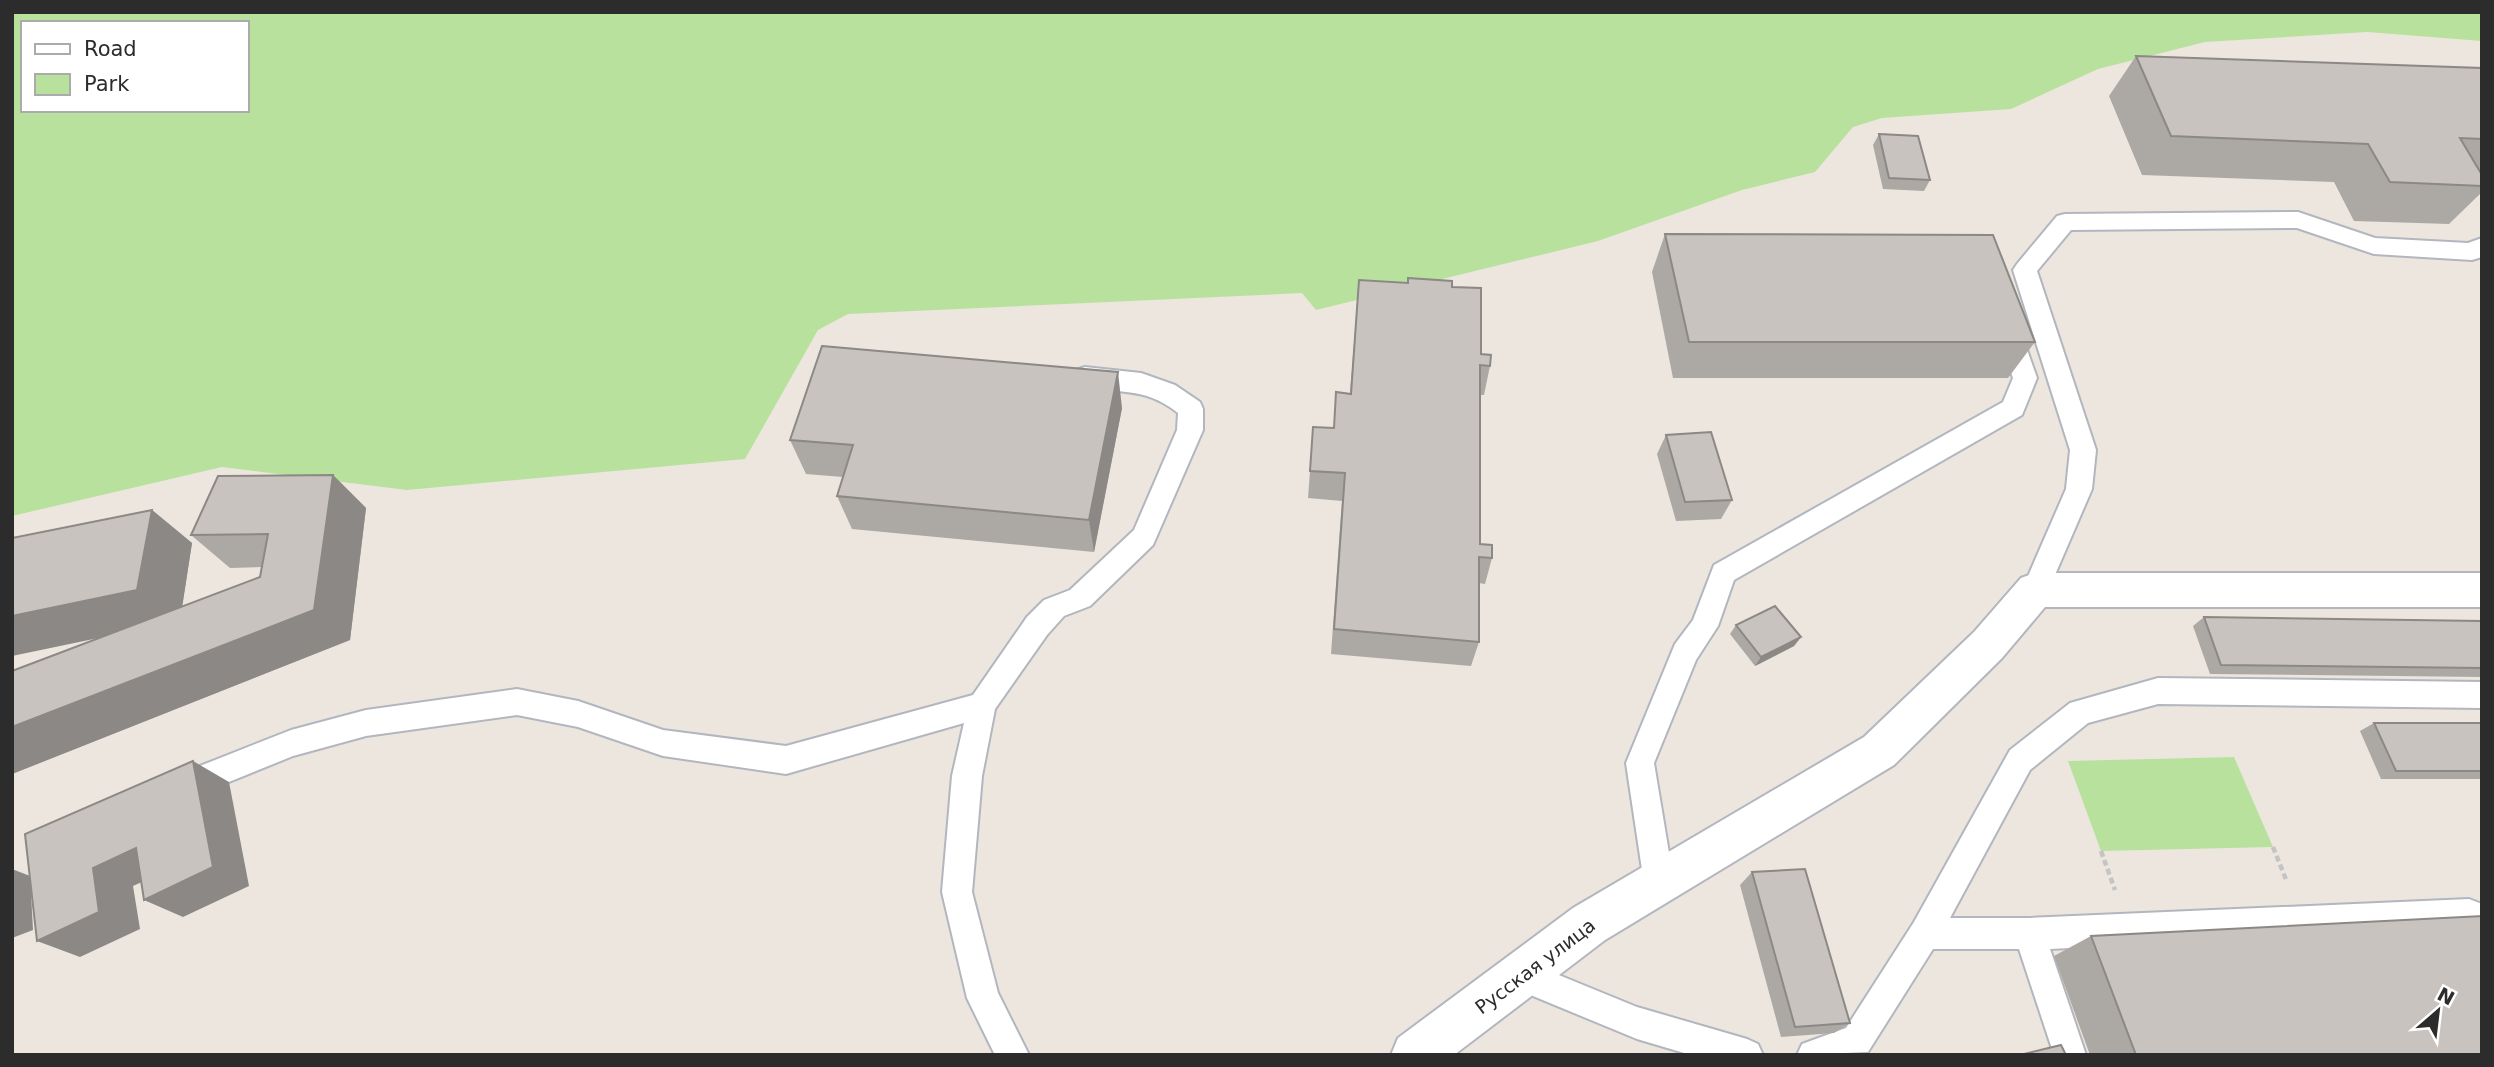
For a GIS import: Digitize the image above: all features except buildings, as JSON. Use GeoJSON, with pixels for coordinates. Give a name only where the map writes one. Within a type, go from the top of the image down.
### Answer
{"type":"FeatureCollection","features":[{"type":"Feature","properties":{"kind":"street"},"geometry":{"type":"LineString","coordinates":[[2035,590],[2482,590]]}},
{"type":"Feature","properties":{"kind":"street","name":"Русская улица"},"geometry":{"type":"LineString","coordinates":[[1415,1055],[1589,924],[1879,751],[1987,645],[2035,590]]}},
{"type":"Feature","properties":{"kind":"lane"},"geometry":{"type":"LineString","coordinates":[[2035,590],[2079,489],[2083,450],[2025,270],[2065,222],[2298,220],[2374,246],[2472,251],[2482,246]]}},
{"type":"Feature","properties":{"kind":"lane"},"geometry":{"type":"LineString","coordinates":[[1659,883],[1640,763],[1685,653],[1704,626],[1723,573],[2013,408],[2025,378],[1997,302]]}},
{"type":"Feature","properties":{"kind":"lane"},"geometry":{"type":"LineString","coordinates":[[1013,1055],[983,998],[957,892],[967,776],[982,705],[1037,625],[1054,608],[1080,598],[1144,537],[1190,430],[1191,409],[1171,391],[1142,382],[1059,375]]}},
{"type":"Feature","properties":{"kind":"lane"},"geometry":{"type":"LineString","coordinates":[[1813,1055],[1857,1041],[1925,933],[2020,760],[2080,712],[2158,691],[2482,695]]}},
{"type":"Feature","properties":{"kind":"lane"},"geometry":{"type":"LineString","coordinates":[[158,796],[291,743],[366,723],[517,702],[578,714],[663,743],[786,760],[982,705]]}},
{"type":"Feature","properties":{"kind":"lane"},"geometry":{"type":"LineString","coordinates":[[1925,933],[2029,934],[2469,914],[2482,920]]}},
{"type":"Feature","properties":{"kind":"lane"},"geometry":{"type":"LineString","coordinates":[[2029,934],[2070,1055]]}},
{"type":"Feature","properties":{"kind":"lane"},"geometry":{"type":"LineString","coordinates":[[1522,976],[1637,1023],[1746,1055]]}},
{"type":"Feature","properties":{"kind":"green space"},"geometry":{"type":"Polygon","coordinates":[[[12,12],[2482,12],[2482,41],[2367,32],[2205,42],[2098,69],[2011,109],[1882,118],[1853,127],[1815,172],[1742,190],[1598,241],[1316,310],[1302,293],[848,314],[818,330],[745,459],[407,490],[222,467],[12,516],[12,12]]]}},
{"type":"Feature","properties":{"kind":"green space"},"geometry":{"type":"Polygon","coordinates":[[[2234,757],[2273,847],[2101,851],[2068,761],[2234,757]]]}}]}
